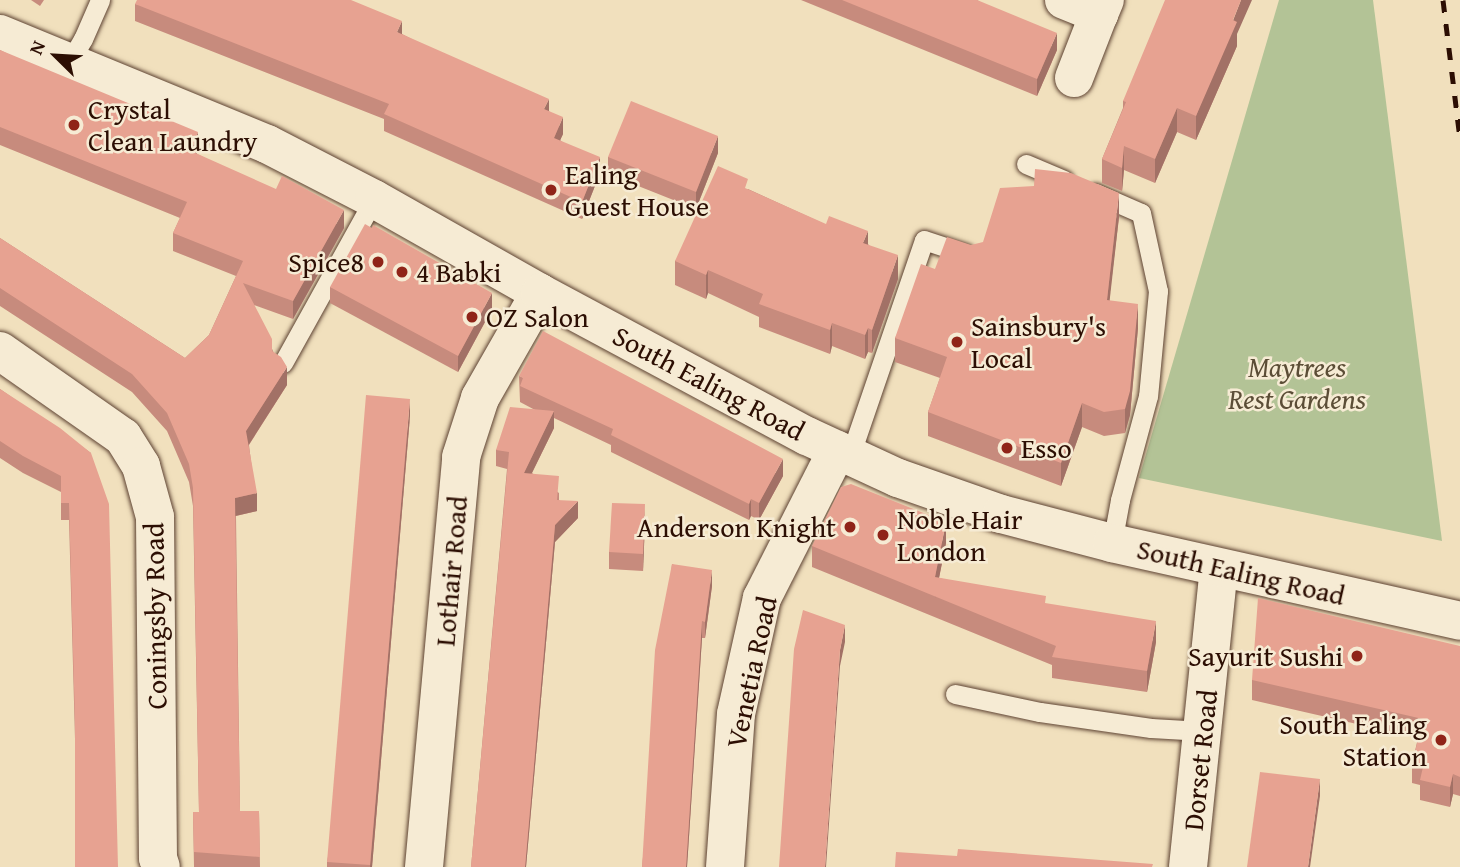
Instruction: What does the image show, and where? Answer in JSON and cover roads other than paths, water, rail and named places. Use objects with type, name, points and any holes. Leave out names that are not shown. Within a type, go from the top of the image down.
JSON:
[{"type":"street","points":[[1064,0],[1102,7],[1074,78]]},
{"type":"street","name":"South Ealing Road","points":[[0,34],[267,144],[374,199],[540,293],[843,453],[898,478],[1002,514],[1112,543],[1460,621]]},
{"type":"street","name":"Lothair Road","points":[[424,867],[461,457],[480,398],[540,293]]},
{"type":"street","name":"Coningsby Road","points":[[0,351],[123,437],[141,466],[155,517],[158,858],[161,867]]},
{"type":"street","name":"Venetia Road","points":[[725,867],[736,714],[762,598],[843,453]]},
{"type":"street","name":"Dorset Road","points":[[1188,867],[1219,569]]},
{"type":"lane","points":[[69,64],[100,0]]},
{"type":"lane","points":[[1026,164],[1141,213],[1150,248],[1158,290],[1148,396],[1120,500],[1112,543]]},
{"type":"lane","points":[[284,363],[374,199]]},
{"type":"lane","points":[[843,453],[924,240],[974,257]]},
{"type":"lane","points":[[955,694],[1040,712],[1151,728],[1203,731]]},
{"type":"railway","points":[[1443,0],[1460,138]]},
{"type":"place","name":"Crystal Clean Laundry","points":[[74,125]]},
{"type":"place","name":"Ealing Guest House","points":[[551,190]]},
{"type":"place","name":"Spice8","points":[[378,262]]},
{"type":"place","name":"4 Babki","points":[[402,272]]},
{"type":"place","name":"OZ Salon","points":[[472,317]]},
{"type":"place","name":"Sainsbury's Local","points":[[957,342]]},
{"type":"place","name":"Esso","points":[[1007,448]]},
{"type":"place","name":"Anderson Knight","points":[[850,527]]},
{"type":"place","name":"Noble Hair London","points":[[883,535]]},
{"type":"place","name":"Sayurit Sushi","points":[[1357,656]]},
{"type":"place","name":"South Ealing Station","points":[[1441,740]]},
{"type":"park label","name":"Maytrees Rest Gardens","points":[[1297,383]]}]
